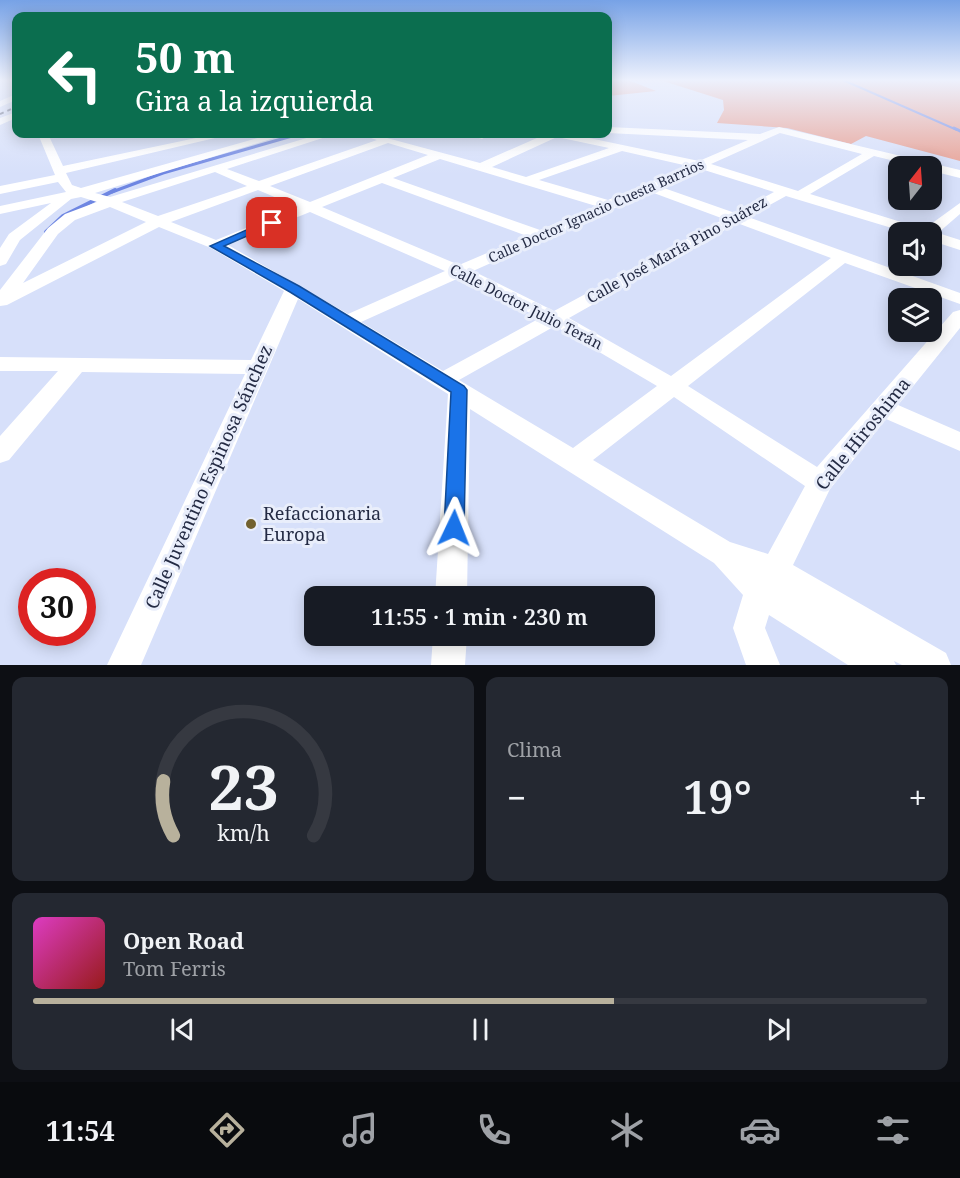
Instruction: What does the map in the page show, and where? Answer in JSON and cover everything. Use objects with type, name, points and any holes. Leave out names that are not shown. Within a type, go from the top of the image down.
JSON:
[{"type":"street","points":[[612,130],[761,137]]},
{"type":"street","name":"Calle Doctor Ignacio Cuesta Barrios","points":[[347,321],[779,130],[873,152]]},
{"type":"street","points":[[526,181],[660,132]]},
{"type":"street","points":[[45,138],[67,188],[216,246],[294,289],[767,581],[879,665]]},
{"type":"street","points":[[0,190],[210,138]]},
{"type":"street","points":[[0,210],[90,197],[266,138]]},
{"type":"street","points":[[0,261],[4,246],[61,203],[214,168],[316,138]]},
{"type":"street","points":[[380,138],[609,205]]},
{"type":"street","points":[[481,167],[547,138]]},
{"type":"street","points":[[576,138],[700,165],[888,222]]},
{"type":"street","points":[[0,301],[159,222],[387,140]]},
{"type":"street","points":[[873,152],[960,174]]},
{"type":"street","name":"Calle José María Pino Suárez","points":[[451,385],[554,318],[735,218],[792,193],[873,152]]},
{"type":"street","points":[[216,246],[439,155]]},
{"type":"street","name":"Calle Doctor Julio Terán","points":[[214,168],[459,272],[554,318],[673,385],[820,482]]},
{"type":"street","points":[[381,178],[539,235]]},
{"type":"street","points":[[650,187],[843,257],[960,313]]},
{"type":"street","points":[[0,301],[53,231],[90,197]]},
{"type":"street","points":[[942,224],[960,207]]},
{"type":"street","points":[[942,238],[960,245]]},
{"type":"street","points":[[574,461],[843,257]]},
{"type":"street","name":"Calle Juventino Espinosa Sánchez","points":[[124,665],[294,289]]},
{"type":"street","name":"Calle Hiroshima","points":[[763,665],[750,628],[767,581],[820,482],[885,409],[960,313]]},
{"type":"street","points":[[0,364],[259,367]]},
{"type":"street","points":[[0,453],[76,365]]},
{"type":"street","points":[[451,385],[451,586]]},
{"type":"street","points":[[885,409],[960,442]]},
{"type":"street","points":[[767,581],[934,665]]},
{"type":"street","points":[[448,665],[449,646]]},
{"type":"shaded area","points":[[723,111],[960,111],[960,161],[866,136],[851,144],[787,128],[717,123]]},
{"type":"waterway","points":[[914,111],[957,130]]},
{"type":"waterway","points":[[954,128],[960,131]]},
{"type":"waterway","points":[[112,192],[163,173],[285,138]]},
{"type":"waterway","points":[[46,232],[63,216],[115,190]]},
{"type":"railway","points":[[0,114],[7,111]]},
{"type":"place","name":"Refaccionaria Europa","points":[[251,524]]},
{"type":"route","points":[[272,223],[216,246],[294,289],[459,390],[454,528]]}]
